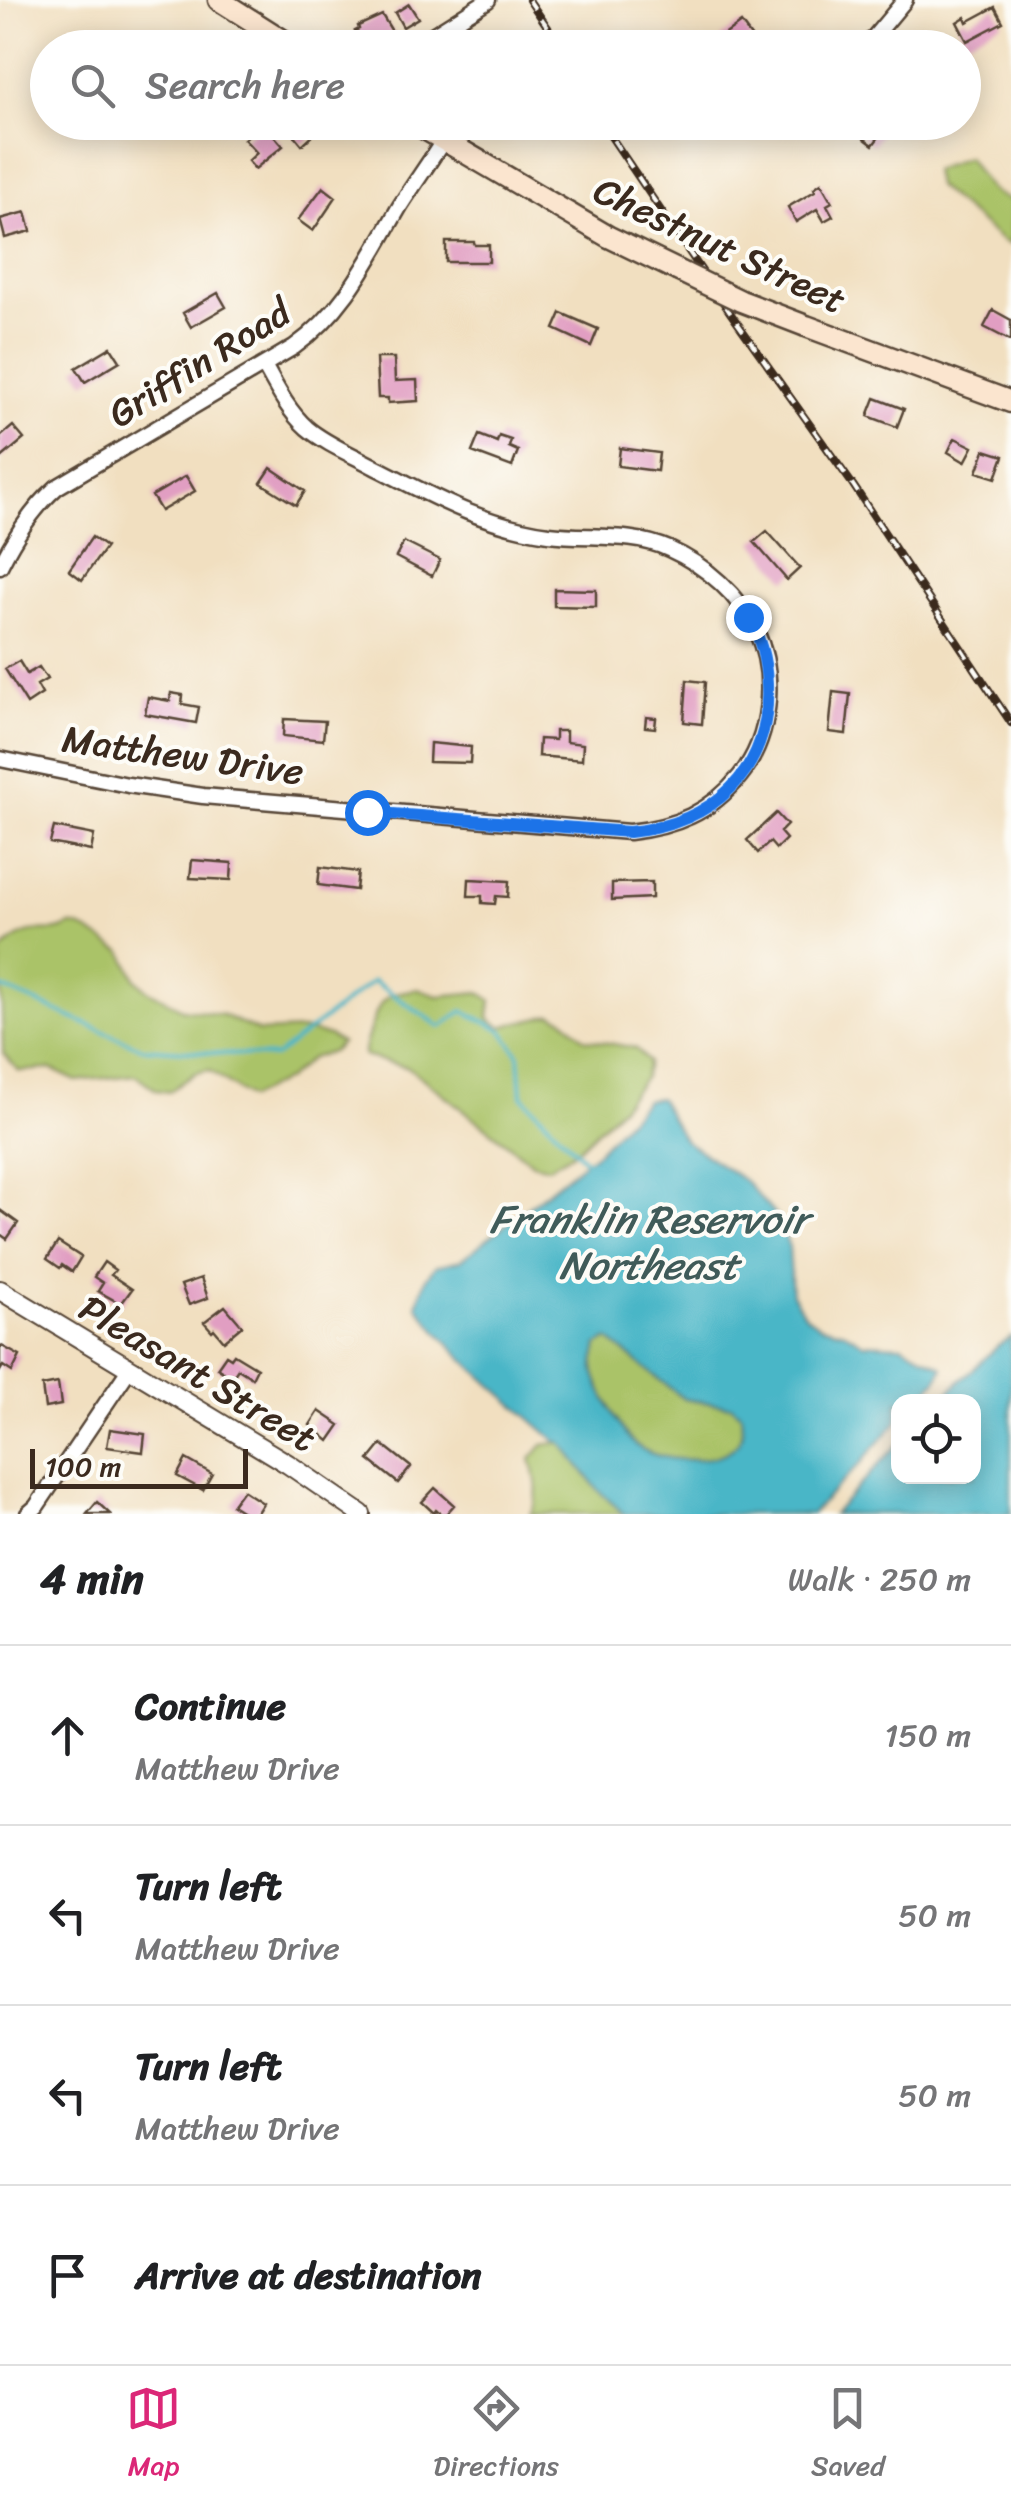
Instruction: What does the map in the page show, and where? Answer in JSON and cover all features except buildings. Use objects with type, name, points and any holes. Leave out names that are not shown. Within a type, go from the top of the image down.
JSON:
[{"type":"main road","points":[[218,0],[266,30]]},
{"type":"main road","name":"Chestnut Street","points":[[440,140],[609,237],[741,300],[1011,402]]},
{"type":"street","points":[[440,30],[488,0]]},
{"type":"street","points":[[880,30],[905,0]]},
{"type":"street","name":"Griffin Road","points":[[0,566],[23,525],[57,487],[312,335],[339,307],[443,142]]},
{"type":"street","name":"Matthew Drive","points":[[0,759],[203,796],[629,832],[659,828],[694,816],[718,800],[747,768],[764,724],[768,696],[764,654],[755,629],[723,585],[673,551],[651,542],[538,532],[464,512],[324,440],[295,415],[264,366]]},
{"type":"street","name":"Pleasant Street","points":[[0,1290],[288,1464],[361,1514]]},
{"type":"street","points":[[28,1514],[36,1508],[130,1368]]},
{"type":"green space","points":[[967,157],[991,189],[1011,199],[1011,245],[936,186],[933,170]]},
{"type":"green space","points":[[71,925],[122,951],[136,979],[146,989],[182,1009],[223,1015],[259,1032],[303,1030],[341,1043],[332,1052],[311,1058],[287,1079],[249,1098],[209,1070],[195,1073],[169,1092],[156,1090],[136,1075],[76,1081],[51,1069],[19,1071],[3,1053],[0,953],[26,933]]},
{"type":"green space","points":[[417,989],[438,996],[479,992],[491,1000],[489,1018],[501,1027],[552,1014],[564,1019],[585,1039],[636,1048],[648,1062],[644,1078],[578,1149],[549,1167],[533,1163],[409,1068],[364,1056],[366,1040],[382,1002],[392,995]]},
{"type":"green space","points":[[608,1339],[684,1399],[732,1406],[741,1413],[742,1433],[737,1444],[716,1456],[687,1460],[657,1455],[635,1444],[617,1420],[596,1376],[598,1345]]},
{"type":"green space","points":[[561,1442],[598,1490],[624,1514],[530,1514],[536,1494],[531,1459],[543,1445]]},
{"type":"water","name":"Franklin Reservoir Northeast","points":[[659,1098],[684,1140],[746,1182],[780,1221],[789,1247],[792,1294],[804,1314],[820,1326],[845,1332],[864,1343],[902,1345],[943,1367],[924,1394],[891,1394],[891,1429],[811,1514],[624,1514],[598,1490],[561,1442],[465,1360],[417,1305],[426,1278],[435,1266],[461,1260],[597,1152],[646,1100]],"holes":[[[608,1339],[684,1399],[732,1406],[741,1414],[742,1433],[728,1451],[687,1460],[644,1450],[617,1420],[599,1386],[594,1366],[598,1345]]]},
{"type":"water","points":[[1011,1337],[1011,1514],[833,1514],[891,1452],[891,1484],[981,1484],[981,1394],[947,1394]]},
{"type":"waterway","points":[[0,987],[142,1048],[275,1057],[373,981],[441,1027],[463,1011],[502,1030],[519,1055],[522,1096],[587,1162]]},
{"type":"railway","points":[[529,0],[550,30]]},
{"type":"railway","points":[[613,140],[853,485],[1011,723]]},
{"type":"route","points":[[367,812],[629,832],[659,828],[694,816],[718,800],[747,768],[764,724],[768,696],[764,654],[748,617]]}]
